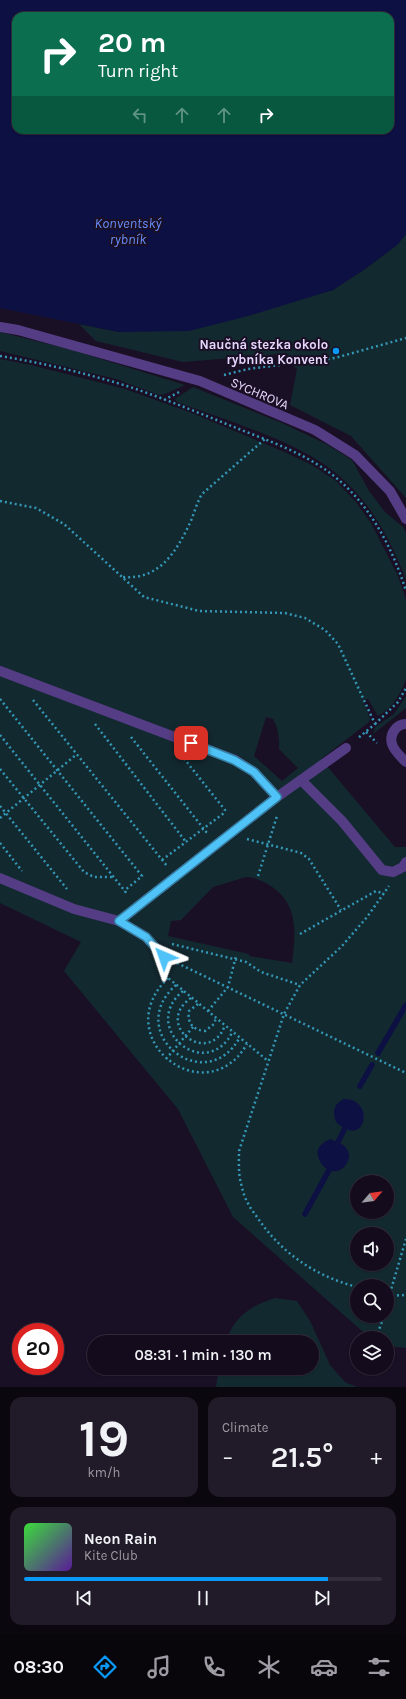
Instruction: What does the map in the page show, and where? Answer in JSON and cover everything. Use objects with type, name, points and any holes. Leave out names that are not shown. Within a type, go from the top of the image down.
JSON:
[{"type":"street","name":"SYCHROVA","points":[[0,327],[18,330],[200,382],[314,430],[355,455],[390,491],[406,519]]},
{"type":"street","points":[[0,671],[234,760],[254,772],[277,797]]},
{"type":"street","points":[[406,724],[401,724],[396,728],[392,736],[392,744],[406,762]]},
{"type":"street","points":[[119,921],[277,797],[346,748]]},
{"type":"street","points":[[301,780],[342,821],[382,870],[393,872],[403,867],[406,862]]},
{"type":"street","points":[[0,878],[68,907],[119,921],[146,937],[164,957]]},
{"type":"path","points":[[200,382],[248,369],[335,358],[406,338]]},
{"type":"path","points":[[0,356],[81,373],[128,387],[265,439],[330,472],[355,496],[377,525],[397,567],[406,591]]},
{"type":"path","points":[[123,577],[140,577],[154,571],[163,563],[173,553],[189,525],[197,502],[202,494],[265,439]]},
{"type":"path","points":[[0,501],[36,508],[64,524],[144,597],[199,611],[285,613],[305,618],[325,630],[338,644],[375,724]]},
{"type":"path","points":[[14,676],[162,860],[224,813],[225,810],[162,732]]},
{"type":"path","points":[[356,740],[398,702],[406,688]]},
{"type":"path","points":[[0,699],[142,876],[124,891]]},
{"type":"path","points":[[76,699],[186,842]]},
{"type":"path","points":[[112,713],[204,828]]},
{"type":"path","points":[[0,735],[137,907]]},
{"type":"path","points":[[0,818],[77,754]]},
{"type":"path","points":[[0,769],[84,872],[94,877],[114,877]]},
{"type":"path","points":[[258,876],[277,816],[277,797]]},
{"type":"path","points":[[0,806],[65,886],[70,895],[68,907]]},
{"type":"path","points":[[231,833],[268,845],[301,853],[309,859],[341,910]]},
{"type":"path","points":[[0,843],[24,873]]},
{"type":"path","points":[[300,934],[376,891],[384,894],[367,917],[342,946],[300,985],[284,1014],[239,1151],[239,1173],[242,1189],[249,1206],[266,1231],[297,1260],[338,1282],[350,1285]]},
{"type":"path","points":[[146,937],[236,958],[255,967],[261,972],[300,985]]},
{"type":"path","points":[[164,957],[406,1073]]},
{"type":"path","points":[[208,1011],[228,987],[236,958]]},
{"type":"path","points":[[248,1043],[232,1062],[211,1071],[187,1070],[166,1059],[153,1041],[149,1026],[149,1011],[154,996],[168,978],[183,992],[248,1043],[268,1061]]},
{"type":"path","points":[[176,985],[164,999],[159,1018],[162,1036],[173,1052],[192,1061],[214,1060],[232,1049],[240,1037]]},
{"type":"path","points":[[183,992],[178,996],[171,1007],[168,1020],[171,1033],[179,1044],[190,1051],[209,1052],[221,1047],[233,1031]]},
{"type":"path","points":[[191,998],[182,1006],[178,1016],[179,1027],[185,1037],[194,1042],[208,1042],[217,1038],[225,1025]]},
{"type":"path","points":[[198,1004],[189,1011],[190,1023],[193,1027],[205,1031],[214,1024],[216,1018]]},
{"type":"path","points":[[166,1059],[193,1027]]},
{"type":"path","points":[[394,1279],[405,1248],[406,1239]]},
{"type":"path","points":[[394,1296],[406,1295]]},
{"type":"shaded area","points":[[406,234],[406,498],[351,436],[290,405],[297,369],[279,354],[183,362],[96,341],[79,324],[119,332],[333,290],[365,269],[397,245]]},
{"type":"shaded area","points":[[0,332],[72,350],[185,385],[165,394],[159,395],[116,379],[0,351]]},
{"type":"shaded area","points":[[0,359],[31,365],[125,389],[192,413],[312,465],[336,481],[355,501],[371,523],[398,576],[406,600],[406,678],[402,690],[392,705],[378,716],[368,699],[363,700],[370,719],[369,722],[321,759],[395,847],[406,847],[406,1348],[394,1347],[394,1331],[362,1331],[353,1323],[394,1323],[394,1279],[350,1279],[350,1320],[233,1217],[178,1109],[64,971],[81,942],[0,903]],"holes":[[[266,717],[273,719],[275,722],[278,734],[279,749],[298,768],[282,781],[254,756]],[[246,877],[255,878],[264,882],[279,892],[291,910],[294,930],[292,963],[249,956],[249,954],[168,936],[171,921],[181,920],[213,887]]]},
{"type":"shaded area","points":[[193,387],[282,423],[326,444],[352,460],[369,491],[385,512],[403,527],[406,533],[406,580],[394,550],[378,522],[360,496],[337,474],[321,462],[282,441],[177,402],[175,399]]},
{"type":"shaded area","points":[[406,696],[406,708],[373,734],[375,727],[394,714]]},
{"type":"shaded area","points":[[275,1298],[297,1301],[310,1321],[316,1335],[228,1335],[244,1313]]},
{"type":"shaded area","points":[[319,1341],[330,1365],[345,1382],[357,1387],[216,1387],[218,1375],[319,1375]]},
{"type":"water","name":"Konventský rybník","points":[[0,0],[406,0],[406,234],[397,245],[365,269],[333,290],[248,316],[189,331],[119,332],[0,308]]},
{"type":"water","points":[[344,1099],[354,1101],[360,1106],[363,1113],[363,1121],[360,1127],[354,1130],[346,1129],[336,1122],[334,1114],[335,1108],[338,1103]]},
{"type":"water","points":[[330,1139],[344,1146],[349,1154],[348,1161],[344,1167],[338,1171],[331,1171],[324,1167],[318,1155],[318,1149],[320,1146]]},
{"type":"waterway","points":[[378,1053],[406,1005]]},
{"type":"waterway","points":[[360,1086],[372,1065]]},
{"type":"waterway","points":[[338,1142],[344,1130]]},
{"type":"waterway","points":[[305,1214],[329,1170]]},
{"type":"place","name":"Naučná stezka okolo rybníka Konvent","points":[[336,351]]},
{"type":"route","points":[[164,957],[146,937],[119,921],[277,797],[254,772],[234,760],[191,743]]}]
